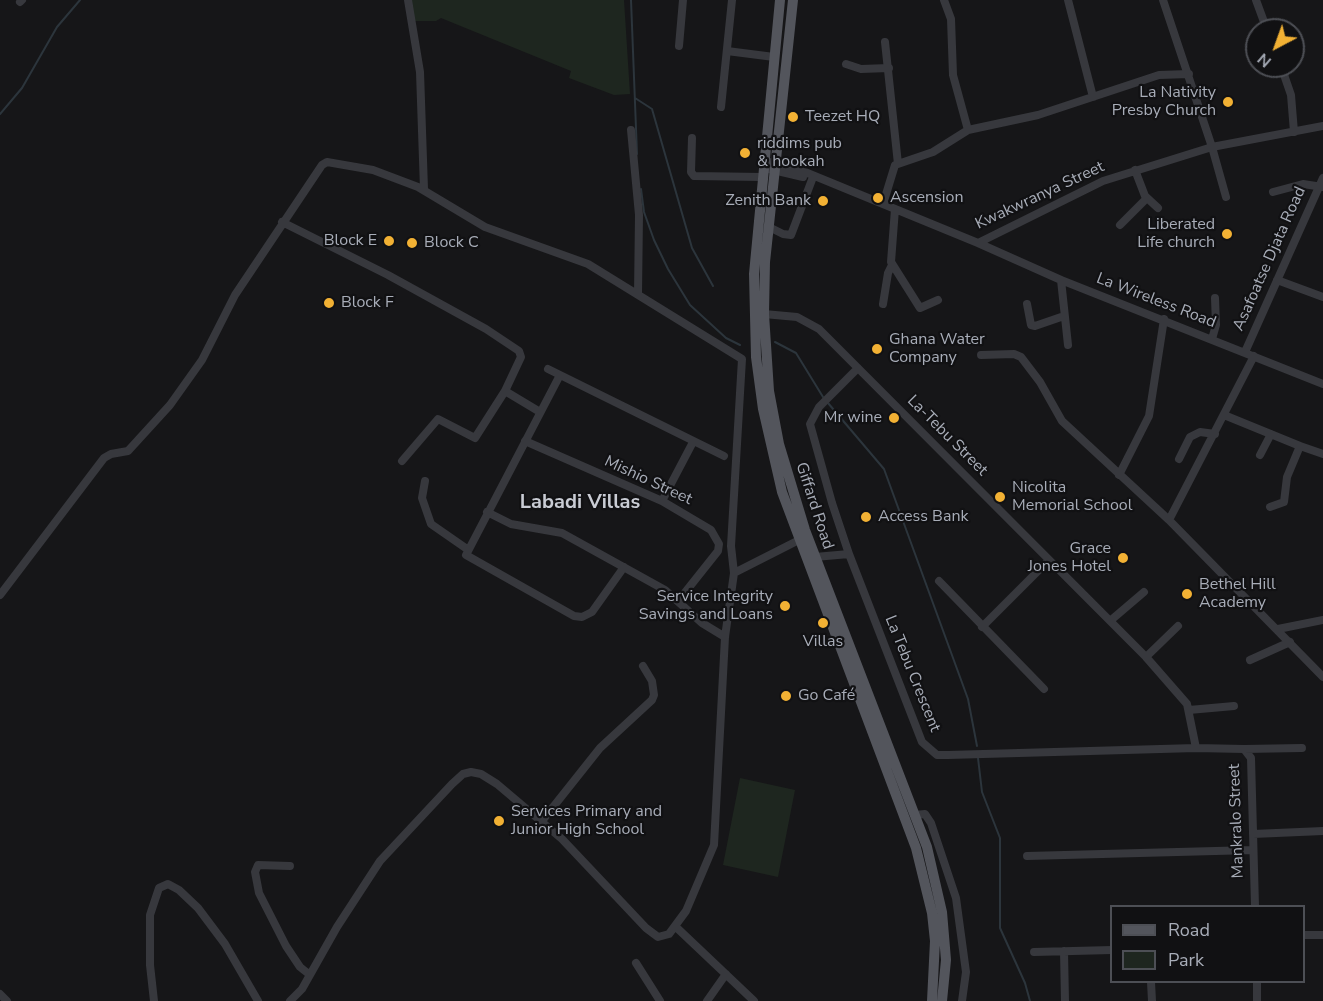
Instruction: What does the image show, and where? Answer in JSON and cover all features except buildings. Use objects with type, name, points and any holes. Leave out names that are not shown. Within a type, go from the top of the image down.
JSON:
[{"type":"main road","name":"Giffard Road","points":[[780,0],[774,57],[768,168],[769,227],[764,314],[769,391],[779,444],[815,557],[927,847],[942,912],[946,960],[942,1001]]},
{"type":"main road","name":"Giffard Road","points":[[793,0],[754,274],[756,357],[770,443],[782,492],[916,848],[932,913],[935,941],[932,1001]]},
{"type":"street","points":[[408,0],[420,72],[424,189]]},
{"type":"street","points":[[679,46],[683,0]]},
{"type":"street","points":[[721,107],[732,0]]},
{"type":"street","points":[[944,0],[951,20],[953,75],[968,130]]},
{"type":"street","points":[[1068,0],[1093,97]]},
{"type":"street","points":[[1163,0],[1189,74],[1226,197]]},
{"type":"street","points":[[1256,0],[1263,18]]},
{"type":"street","points":[[885,42],[898,164]]},
{"type":"street","points":[[727,51],[774,57]]},
{"type":"street","points":[[846,64],[861,69],[889,68]]},
{"type":"street","points":[[882,204],[894,168],[898,164],[933,152],[968,130],[1038,115],[1159,75],[1189,74]]},
{"type":"street","points":[[1285,78],[1291,95],[1294,132]]},
{"type":"street","name":"Kwakwranya Street","points":[[692,138],[694,176],[768,168],[813,177],[978,243],[1076,193],[1136,170],[1212,147],[1323,126]]},
{"type":"street","points":[[632,130],[639,215],[638,294]]},
{"type":"street","points":[[0,594],[104,458],[111,454],[128,451],[170,405],[202,360],[235,295],[282,222],[324,163],[373,170],[424,189],[484,227],[581,261],[738,355],[743,362],[731,546],[734,573],[725,637],[714,845],[697,889],[676,927],[669,934],[658,937],[542,821],[481,774],[471,772],[463,774],[380,861],[302,989],[290,1001]]},
{"type":"street","points":[[1136,170],[1147,198],[1158,208]]},
{"type":"street","points":[[769,227],[791,235],[813,177]]},
{"type":"street","points":[[1274,192],[1304,184],[1322,183]]},
{"type":"street","name":"Asafoatse Djata Road","points":[[1245,352],[1322,183]]},
{"type":"street","points":[[1120,225],[1147,198]]},
{"type":"street","points":[[895,209],[890,258],[892,265],[920,308],[938,300]]},
{"type":"street","points":[[282,222],[398,280],[486,329],[519,351],[521,357],[505,392],[475,438],[438,419],[402,461]]},
{"type":"street","name":"La Wireless Road","points":[[978,243],[1061,280],[1323,384]]},
{"type":"street","points":[[883,303],[888,273],[892,265]]},
{"type":"street","points":[[1061,280],[1068,345]]},
{"type":"street","points":[[1277,280],[1323,297]]},
{"type":"street","points":[[1212,339],[1216,325],[1215,298]]},
{"type":"street","points":[[1027,304],[1031,325],[1035,326],[1064,316]]},
{"type":"street","name":"La-Tebu Street","points":[[764,314],[788,315],[804,319],[819,329],[1146,657],[1175,688],[1190,710],[1196,748]]},
{"type":"street","points":[[1119,475],[1149,416],[1164,319]]},
{"type":"street","points":[[738,355],[756,357]]},
{"type":"street","points":[[981,355],[1019,355],[1040,382],[1057,415],[1169,520],[1323,677]]},
{"type":"street","points":[[1169,520],[1254,356]]},
{"type":"street","name":"La Tebu Crescent","points":[[858,368],[819,407],[810,424],[831,503],[849,554],[912,718],[929,750],[938,755],[948,756],[1196,748]]},
{"type":"street","points":[[548,369],[724,456]]},
{"type":"street","points":[[560,375],[465,552],[468,558],[574,616],[582,617],[592,612],[624,567]]},
{"type":"street","points":[[505,392],[540,412]]},
{"type":"street","points":[[1224,416],[1323,454]]},
{"type":"street","points":[[1179,459],[1190,437],[1200,432],[1215,434]]},
{"type":"street","points":[[1260,455],[1271,434]]},
{"type":"street","name":"Mishio Street","points":[[525,441],[662,501],[711,530],[719,544],[718,551],[679,600]]},
{"type":"street","points":[[662,501],[693,442]]},
{"type":"street","points":[[1270,507],[1284,501],[1287,477],[1300,446]]},
{"type":"street","points":[[425,481],[422,498],[431,524],[467,549]]},
{"type":"street","points":[[486,512],[511,524],[562,533],[679,600],[702,623],[725,637]]},
{"type":"street","points":[[734,573],[799,540]]},
{"type":"street","points":[[815,557],[849,554]]},
{"type":"street","points":[[982,627],[1049,560]]},
{"type":"street","points":[[939,581],[1044,689]]},
{"type":"street","points":[[1110,621],[1144,592]]},
{"type":"street","points":[[1278,629],[1323,620]]},
{"type":"street","points":[[1146,657],[1178,626]]},
{"type":"street","points":[[1250,660],[1290,642]]},
{"type":"street","points":[[542,821],[600,748],[652,700],[654,695],[652,681],[643,666]]},
{"type":"street","points":[[1190,710],[1234,706]]},
{"type":"street","name":"Mankralo Street","points":[[1196,748],[1244,749],[1251,758],[1255,905]]},
{"type":"street","points":[[1244,749],[1302,748]]},
{"type":"street","points":[[915,815],[925,814],[931,823],[956,898],[966,972],[962,1001]]},
{"type":"street","points":[[1253,834],[1322,829]]},
{"type":"street","points":[[1027,856],[1253,850]]},
{"type":"street","points":[[290,866],[258,865],[255,872],[259,893],[286,946],[300,967],[310,975]]},
{"type":"street","points":[[154,1001],[150,964],[150,915],[159,888],[168,884],[179,890],[198,908],[225,944],[258,1001]]},
{"type":"street","points":[[676,927],[754,1001]]},
{"type":"street","points":[[1305,935],[1323,935]]},
{"type":"street","points":[[1064,951],[1065,1001]]},
{"type":"street","points":[[1034,952],[1110,951]]},
{"type":"street","points":[[636,963],[660,1001]]},
{"type":"street","points":[[707,1001],[726,974]]},
{"type":"street","points":[[1151,983],[1152,1001]]},
{"type":"street","points":[[1257,983],[1257,1001]]},
{"type":"street","points":[[0,994],[7,1001]]},
{"type":"green space","points":[[412,0],[624,0],[630,94],[614,95],[569,78],[571,71],[441,18],[436,21],[411,21]]},
{"type":"green space","points":[[740,778],[795,790],[778,877],[723,865]]},
{"type":"waterway","points":[[0,114],[22,88],[57,27],[80,0]]},
{"type":"waterway","points":[[631,0],[637,154]]},
{"type":"waterway","points":[[635,98],[652,109],[692,248],[713,286]]},
{"type":"waterway","points":[[641,189],[644,212],[654,240],[668,269],[690,305],[726,338],[740,345]]},
{"type":"waterway","points":[[775,342],[796,353],[823,397]]},
{"type":"waterway","points":[[828,403],[884,469],[968,699],[977,746]]},
{"type":"waterway","points":[[978,758],[982,792],[1000,838],[1000,928],[1025,983],[1030,1001]]},
{"type":"place","name":"La Nativity Presby Church","points":[[1228,102]]},
{"type":"place","name":"Teezet HQ","points":[[793,117]]},
{"type":"place","name":"riddims pub & hookah","points":[[745,153]]},
{"type":"place","name":"Ascension","points":[[878,198]]},
{"type":"place","name":"Zenith Bank","points":[[823,201]]},
{"type":"place","name":"Liberated Life church","points":[[1227,234]]},
{"type":"place","name":"Block E","points":[[389,241]]},
{"type":"place","name":"Block C","points":[[412,243]]},
{"type":"place","name":"Block F","points":[[329,303]]},
{"type":"place","name":"Ghana Water Company","points":[[877,349]]},
{"type":"place","name":"Mr wine","points":[[894,418]]},
{"type":"place","name":"Nicolita Memorial School","points":[[1000,497]]},
{"type":"place","name":"Access Bank","points":[[866,517]]},
{"type":"place","name":"Grace Jones Hotel","points":[[1123,558]]},
{"type":"place","name":"Bethel Hill Academy","points":[[1187,594]]},
{"type":"place","name":"Service Integrity Savings and Loans","points":[[785,606]]},
{"type":"place","name":"Villas","points":[[823,623]]},
{"type":"place","name":"Go Café","points":[[786,696]]},
{"type":"place","name":"Services Primary and Junior High School","points":[[499,821]]},
{"type":"district","name":"Labadi Villas","points":[[580,503]]}]
